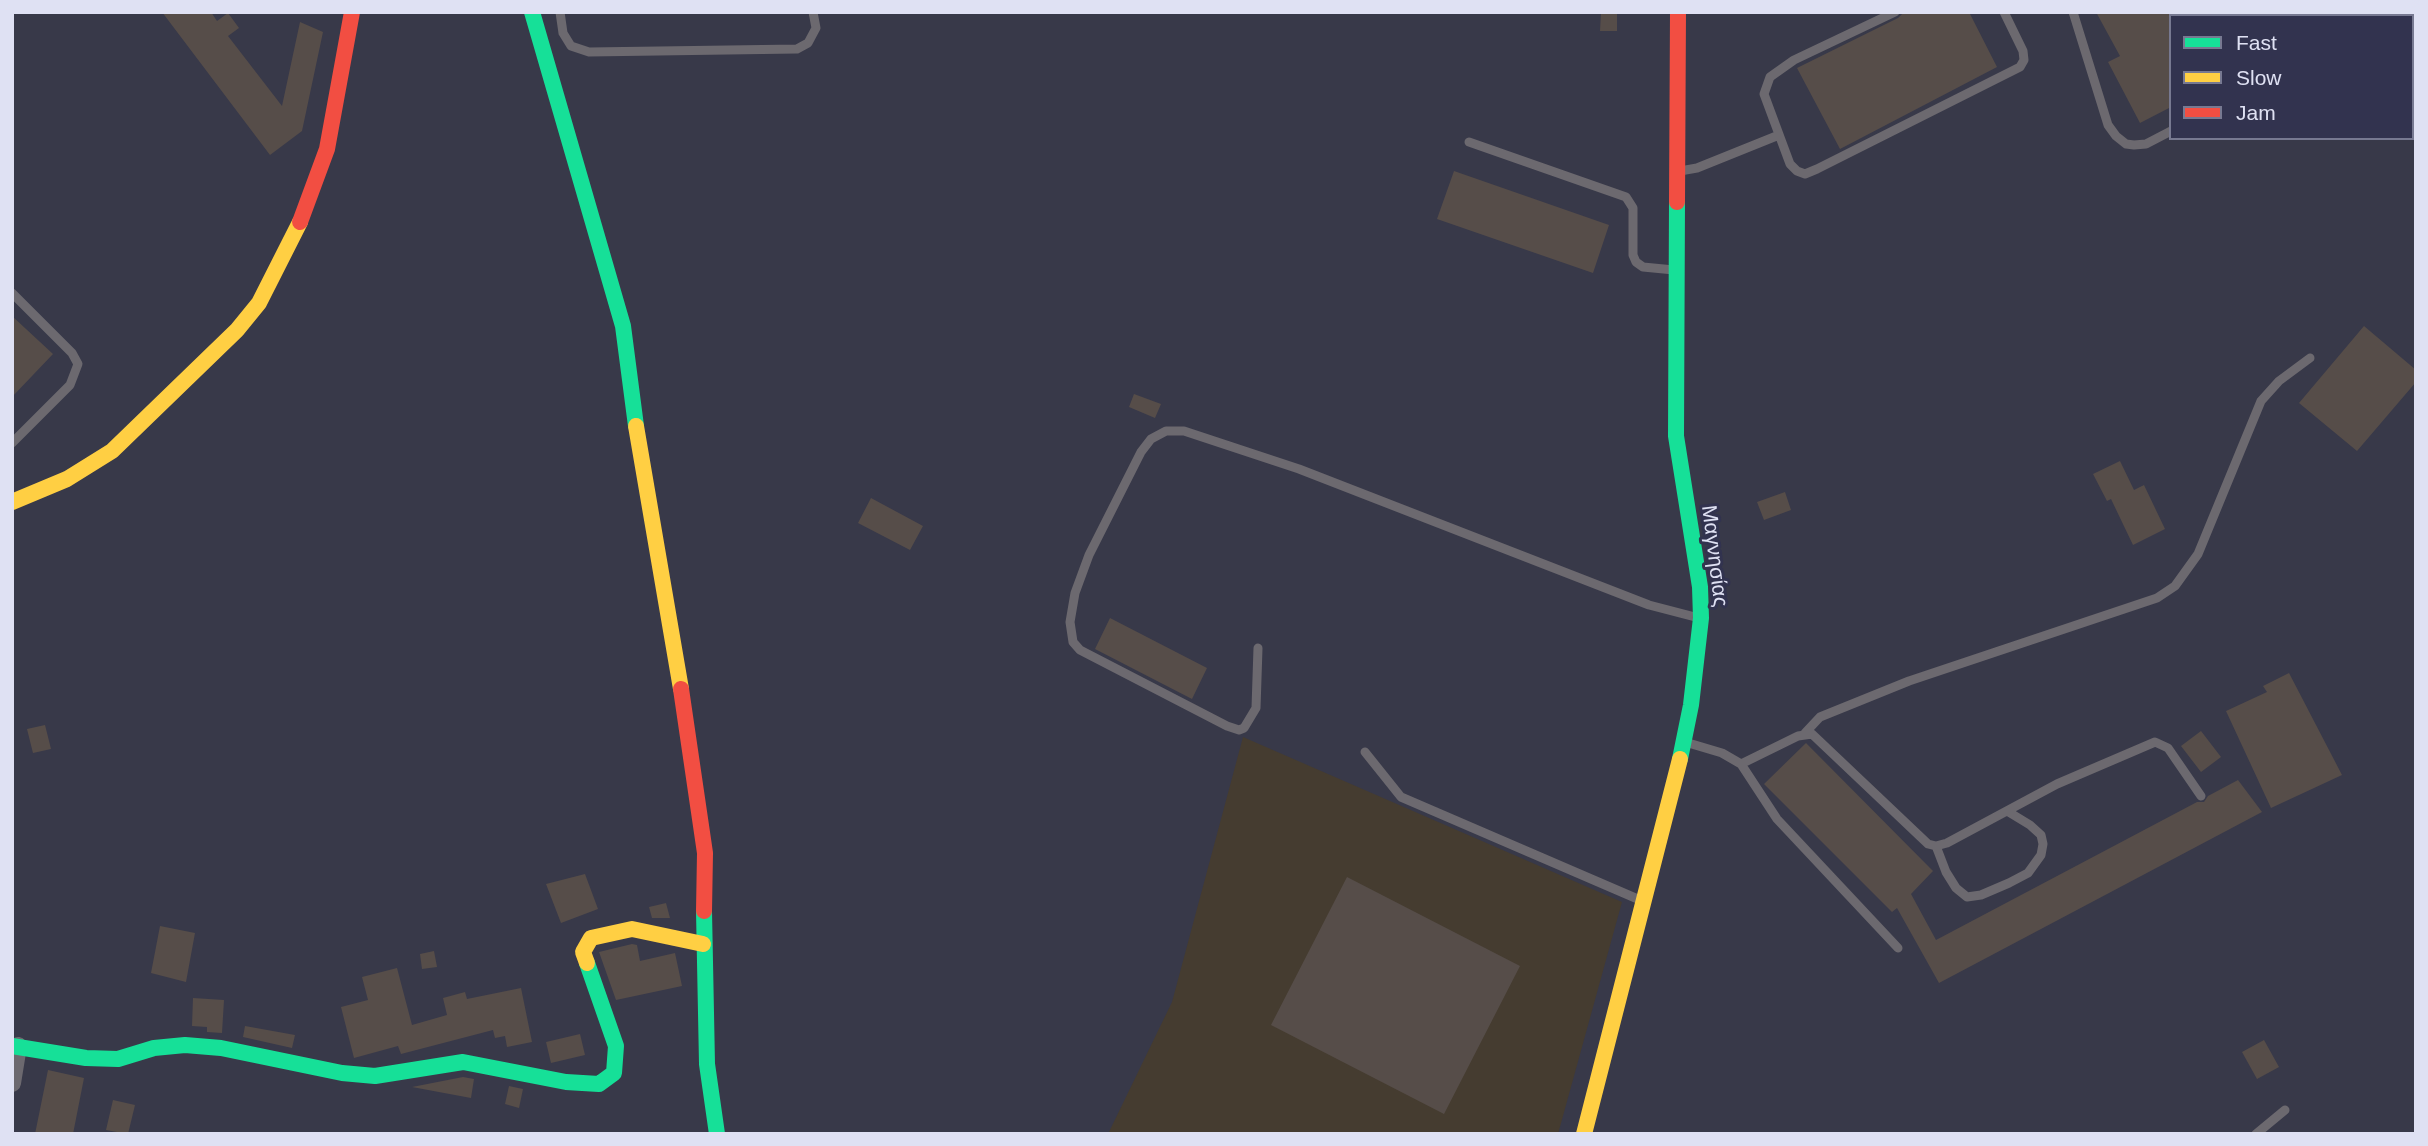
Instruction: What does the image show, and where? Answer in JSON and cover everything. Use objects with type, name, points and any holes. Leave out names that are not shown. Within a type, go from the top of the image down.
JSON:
[{"type":"street","points":[[12,502],[67,479],[112,451],[228,340],[259,303],[278,271],[309,202],[327,149],[352,12]]},
{"type":"street","points":[[532,12],[623,326],[631,396],[695,769],[705,853],[703,944],[707,992],[707,1063],[718,1134]]},
{"type":"street","name":"Μαγνησίας","points":[[1584,1134],[1683,742],[1691,705],[1701,618],[1700,587],[1676,436],[1678,12]]},
{"type":"street","points":[[12,1083],[15,1046],[86,1058],[118,1059],[154,1048],[209,1047],[375,1076],[463,1062],[566,1082],[599,1084],[614,1073],[616,1046],[583,952],[586,944],[591,938],[632,929],[703,944]]},
{"type":"lane","points":[[560,12],[564,33],[571,46],[589,52],[797,50],[808,43],[816,28],[813,12]]},
{"type":"lane","points":[[1895,12],[1794,60],[1770,77],[1764,94],[1790,164],[1805,174],[2013,72],[2024,60],[2023,51],[2004,12]]},
{"type":"lane","points":[[2073,12],[2108,125],[2116,136],[2126,144],[2134,145],[2146,144],[2169,132]]},
{"type":"lane","points":[[1678,171],[1697,167],[1779,135]]},
{"type":"lane","points":[[1469,142],[1626,197],[1633,208],[1633,255],[1636,262],[1657,270],[1675,270]]},
{"type":"lane","points":[[12,293],[72,353],[78,364],[70,385],[12,443]]},
{"type":"lane","points":[[1741,764],[1805,733],[1820,716],[1909,681],[2157,598],[2175,586],[2198,554],[2261,401],[2280,381],[2310,358]]},
{"type":"lane","points":[[1258,648],[1256,708],[1244,728],[1239,730],[1080,650],[1073,642],[1070,622],[1073,603],[1089,555],[1141,452],[1151,439],[1166,430],[1184,431],[1298,469],[1636,600],[1701,618]]},
{"type":"lane","points":[[1805,733],[1812,734],[1928,844],[1936,846],[1947,844],[2057,784],[2155,742],[2168,748],[2201,796]]},
{"type":"lane","points":[[1683,742],[1722,753],[1741,764],[1777,818],[1899,948]]},
{"type":"lane","points":[[1365,752],[1401,797],[1642,900]]},
{"type":"lane","points":[[1936,846],[1946,872],[1956,888],[1967,897],[1981,895],[2009,883],[2028,873],[2041,855],[2043,844],[2041,835],[2007,811]]},
{"type":"lane","points":[[2256,1134],[2285,1110]]},
{"type":"shaded area","points":[[1243,737],[1622,902],[1558,1134],[1108,1134],[1172,1002]]},
{"type":"building","points":[[162,12],[211,12],[217,21],[228,13],[239,28],[228,36],[282,106],[300,22],[323,32],[302,131],[270,155]]},
{"type":"building","points":[[1601,12],[1617,12],[1617,31],[1600,31]]},
{"type":"building","points":[[1904,12],[1969,12],[1997,67],[1840,149],[1797,68],[1898,18]]},
{"type":"building","points":[[2096,12],[2171,12],[2169,108],[2140,123],[2108,62],[2120,56]]},
{"type":"building","points":[[1454,171],[1609,225],[1593,273],[1437,219]]},
{"type":"building","points":[[12,316],[53,354],[12,397]]},
{"type":"building","points":[[2364,326],[2416,370],[2416,382],[2357,451],[2299,403]]},
{"type":"building","points":[[1134,394],[1161,404],[1155,418],[1129,407]]},
{"type":"building","points":[[2120,461],[2134,490],[2144,485],[2165,529],[2133,545],[2111,499],[2107,501],[2093,474]]},
{"type":"building","points":[[1785,492],[1791,510],[1764,520],[1757,502]]},
{"type":"building","points":[[871,498],[923,526],[910,550],[858,523]]},
{"type":"building","points":[[1110,618],[1207,668],[1192,699],[1095,649]]},
{"type":"building","points":[[2289,673],[2342,775],[2271,808],[2226,711],[2267,692],[2263,686]]},
{"type":"building","points":[[45,725],[51,749],[33,753],[27,729]]},
{"type":"building","points":[[2201,731],[2221,757],[2201,772],[2181,746]]},
{"type":"building","points":[[1806,743],[1933,871],[1911,894],[1936,940],[2197,802],[2204,802],[2208,796],[2238,780],[2262,812],[1939,983],[1897,908],[1892,912],[1764,784]]},
{"type":"building","points":[[585,874],[598,909],[561,923],[546,884]]},
{"type":"building","points":[[1347,877],[1520,966],[1444,1114],[1271,1025]]},
{"type":"building","points":[[666,903],[670,918],[652,918],[649,907]]},
{"type":"building","points":[[160,926],[195,933],[186,982],[151,973]]},
{"type":"building","points":[[637,945],[640,961],[675,953],[682,986],[616,1000],[599,952]]},
{"type":"building","points":[[434,951],[437,967],[422,969],[420,954]]},
{"type":"building","points":[[397,968],[412,1025],[447,1015],[443,998],[465,992],[467,999],[521,988],[532,1042],[507,1047],[505,1036],[495,1038],[493,1030],[401,1054],[398,1046],[354,1058],[341,1007],[368,1000],[362,977]]},
{"type":"building","points":[[193,998],[224,1000],[222,1033],[207,1032],[207,1027],[192,1026]]},
{"type":"building","points":[[245,1026],[295,1035],[292,1048],[243,1037]]},
{"type":"building","points":[[580,1034],[585,1055],[551,1063],[546,1042]]},
{"type":"building","points":[[2264,1040],[2279,1067],[2257,1079],[2242,1052]]},
{"type":"building","points":[[48,1070],[84,1078],[73,1134],[35,1134]]},
{"type":"building","points":[[463,1077],[474,1079],[471,1098],[412,1087]]},
{"type":"building","points":[[509,1086],[523,1089],[519,1108],[505,1104]]},
{"type":"building","points":[[113,1100],[135,1105],[128,1134],[106,1130]]},
{"type":"traffic: fast","points":[[532,12],[623,326],[636,426]]},
{"type":"traffic: fast","points":[[1677,202],[1676,436],[1700,587],[1701,618],[1691,705],[1680,759]]},
{"type":"traffic: fast","points":[[704,911],[707,1064],[717,1134]]},
{"type":"traffic: fast","points":[[12,1046],[86,1058],[118,1059],[154,1048],[185,1045],[221,1048],[342,1073],[375,1076],[463,1062],[566,1082],[599,1084],[614,1073],[616,1046],[587,963]]},
{"type":"traffic: slow","points":[[12,502],[67,479],[112,451],[237,330],[259,303],[300,222]]},
{"type":"traffic: slow","points":[[636,426],[681,689]]},
{"type":"traffic: slow","points":[[1584,1134],[1680,759]]},
{"type":"traffic: slow","points":[[587,963],[583,952],[591,938],[632,929],[703,944]]},
{"type":"traffic: jam","points":[[300,222],[327,149],[352,12]]},
{"type":"traffic: jam","points":[[1677,202],[1678,12]]},
{"type":"traffic: jam","points":[[681,689],[705,853],[704,911]]}]
